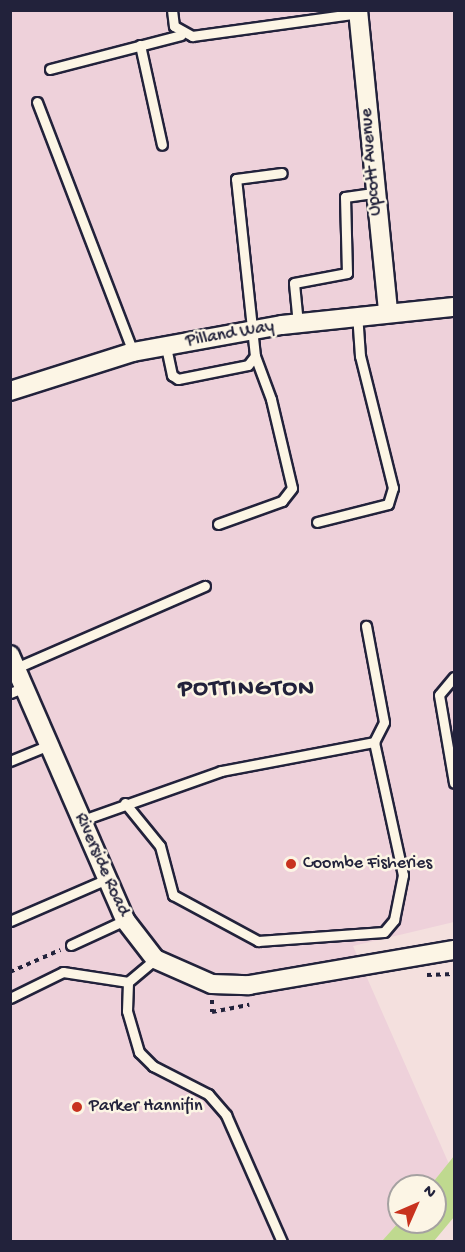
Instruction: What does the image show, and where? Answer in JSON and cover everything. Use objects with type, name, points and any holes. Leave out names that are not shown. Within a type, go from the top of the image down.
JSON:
[{"type":"street","name":"Upcott Avenue","points":[[364,11],[375,193],[388,313]]},
{"type":"street","name":"Pilland Way","points":[[10,391],[133,352],[298,324],[454,307]]},
{"type":"street","name":"Riverside Road","points":[[13,662],[18,690],[49,745],[80,821],[125,920],[155,959],[212,984],[249,985],[451,952]]},
{"type":"lane","points":[[172,10],[181,35]]},
{"type":"lane","points":[[50,69],[181,35],[364,11]]},
{"type":"lane","points":[[140,45],[162,145]]},
{"type":"lane","points":[[37,102],[133,352]]},
{"type":"lane","points":[[218,524],[290,496],[271,399],[255,356],[236,179],[282,173]]},
{"type":"lane","points":[[298,324],[294,283],[347,273],[345,197],[375,193]]},
{"type":"lane","points":[[318,522],[388,504],[393,488],[360,356],[357,317]]},
{"type":"lane","points":[[166,347],[172,375],[178,379],[248,365],[255,356]]},
{"type":"lane","points":[[13,662],[205,586]]},
{"type":"lane","points":[[125,803],[160,846],[173,895],[258,941],[384,932],[394,920],[403,875],[374,742],[384,722],[366,626]]},
{"type":"lane","points":[[454,677],[439,695],[454,783]]},
{"type":"lane","points":[[80,821],[125,803],[221,771],[374,742]]},
{"type":"lane","points":[[10,761],[49,745]]},
{"type":"lane","points":[[10,921],[107,879]]},
{"type":"lane","points":[[70,945],[125,920]]},
{"type":"lane","points":[[155,959],[128,982],[126,1011],[139,1052],[153,1066],[208,1094],[226,1115],[282,1242]]},
{"type":"lane","points":[[10,998],[63,972],[128,982]]},
{"type":"shaded area","points":[[10,11],[454,11],[454,922],[353,946],[449,1164],[440,1174],[387,1174],[388,1234],[382,1241],[11,1241]]},
{"type":"green space","points":[[454,1156],[454,1217],[447,1225],[447,1174],[440,1174]]},
{"type":"green space","points":[[388,1234],[440,1234],[434,1241],[382,1241]]},
{"type":"place","name":"Coombe Fisheries","points":[[291,864]]},
{"type":"place","name":"Parker Hannifin","points":[[77,1107]]},
{"type":"district","name":"POTTINGTON","points":[[247,690]]}]
